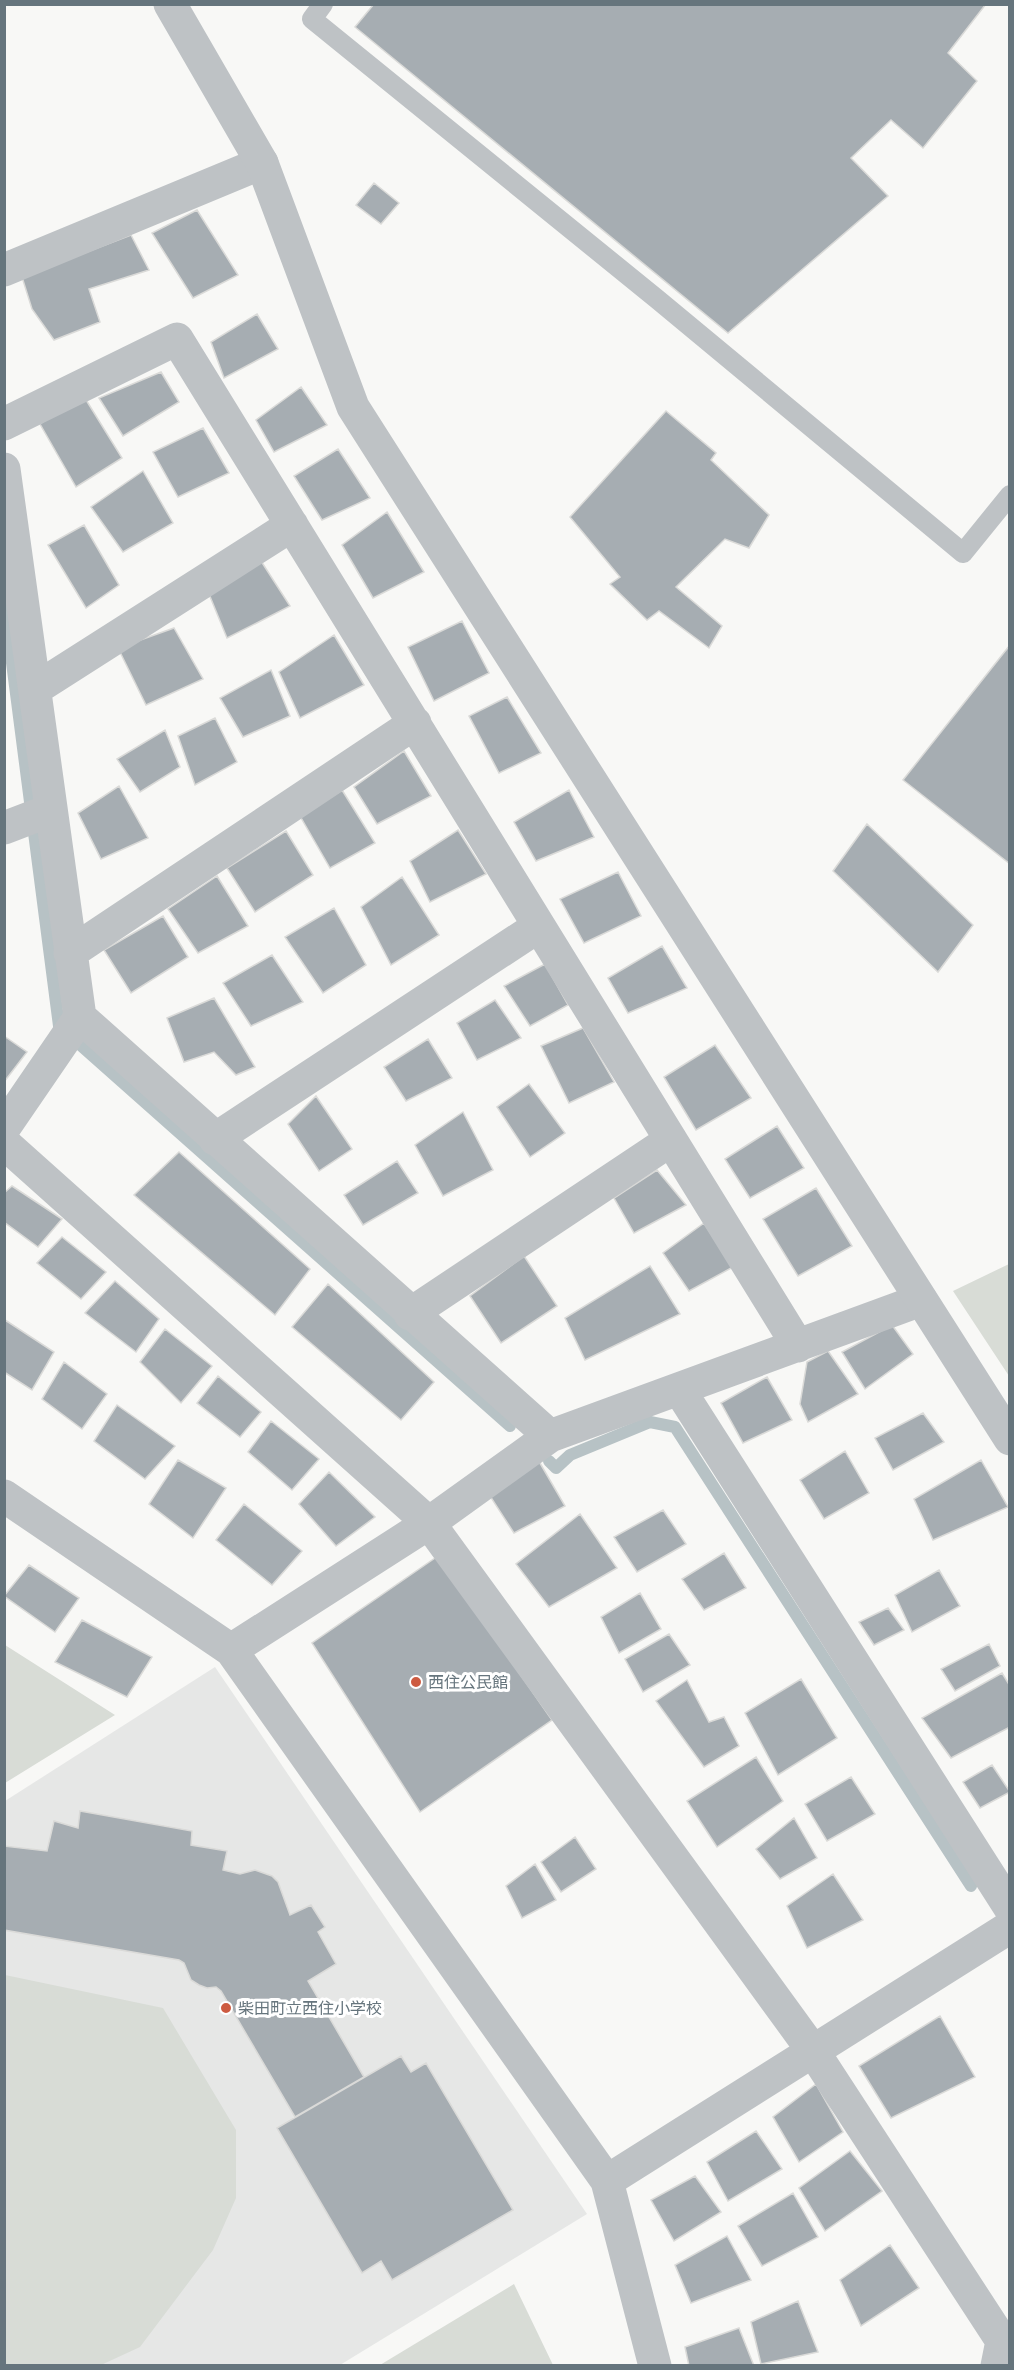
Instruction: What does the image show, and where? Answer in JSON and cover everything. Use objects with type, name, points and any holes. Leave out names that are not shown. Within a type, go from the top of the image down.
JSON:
[{"type":"street","points":[[170,4],[262,163],[353,407],[1010,1439]]},
{"type":"street","points":[[4,270],[262,163]]},
{"type":"street","points":[[4,424],[177,339],[798,1346]]},
{"type":"street","points":[[4,469],[9,554],[35,689],[30,819],[70,953],[72,1028],[4,1128]]},
{"type":"street","points":[[35,689],[292,525]]},
{"type":"street","points":[[70,953],[415,723]]},
{"type":"street","points":[[215,1139],[539,926]]},
{"type":"street","points":[[72,1028],[215,1139],[550,1436]]},
{"type":"street","points":[[410,1314],[671,1140]]},
{"type":"street","points":[[4,1143],[429,1523],[813,2051],[1002,2341],[997,2366]]},
{"type":"street","points":[[231,1650],[429,1523],[550,1436],[921,1300]]},
{"type":"street","points":[[679,1389],[1010,1908]]},
{"type":"street","points":[[4,1496],[231,1650],[607,2181],[655,2366]]},
{"type":"street","points":[[607,2181],[1010,1927]]},
{"type":"lane","points":[[323,4],[312,19],[657,299],[963,553],[1010,495]]},
{"type":"shaded area","points":[[1009,1264],[1009,1376],[953,1291]]},
{"type":"shaded area","points":[[5,1645],[115,1715],[5,1783]]},
{"type":"shaded area","name":"柴田町立西住小学校","points":[[215,1667],[587,2214],[340,2365],[5,2366],[5,1801]]},
{"type":"shaded area","points":[[5,1975],[163,2008],[236,2130],[236,2198],[213,2250],[140,2347],[101,2365],[5,2365]]},
{"type":"shaded area","points":[[514,2284],[553,2365],[380,2365]]},
{"type":"building","points":[[374,4],[986,4],[948,53],[977,81],[923,148],[891,120],[851,158],[888,196],[728,333],[355,27]]},
{"type":"building","points":[[374,183],[399,203],[381,224],[356,205]]},
{"type":"building","points":[[197,210],[238,275],[193,298],[152,233]]},
{"type":"building","points":[[131,235],[149,270],[89,289],[100,322],[54,340],[32,309],[22,277]]},
{"type":"building","points":[[257,314],[278,349],[224,378],[211,342]]},
{"type":"building","points":[[161,372],[179,402],[123,436],[99,398]]},
{"type":"building","points":[[301,387],[327,425],[274,452],[256,420]]},
{"type":"building","points":[[83,395],[122,458],[76,487],[40,424]]},
{"type":"building","points":[[666,411],[716,453],[711,460],[769,515],[749,548],[725,539],[676,587],[722,626],[709,648],[659,611],[647,620],[610,584],[620,577],[570,517]]},
{"type":"building","points":[[203,428],[229,473],[178,497],[153,452]]},
{"type":"building","points":[[338,449],[370,498],[322,520],[294,476]]},
{"type":"building","points":[[143,471],[173,523],[123,552],[91,507]]},
{"type":"building","points":[[387,512],[424,572],[373,598],[342,545]]},
{"type":"building","points":[[84,525],[119,585],[86,608],[48,545]]},
{"type":"building","points":[[261,561],[290,606],[227,638],[209,594]]},
{"type":"building","points":[[462,621],[489,673],[434,701],[408,647]]},
{"type":"building","points":[[174,628],[203,679],[146,705],[118,648]]},
{"type":"building","points":[[334,635],[364,685],[300,718],[279,672]]},
{"type":"building","points":[[1010,645],[1010,864],[903,780]]},
{"type":"building","points":[[271,670],[290,716],[243,737],[220,698]]},
{"type":"building","points":[[507,697],[541,753],[499,773],[469,716]]},
{"type":"building","points":[[215,718],[237,762],[195,785],[178,736]]},
{"type":"building","points":[[165,730],[180,767],[140,792],[117,759]]},
{"type":"building","points":[[404,751],[431,796],[377,824],[354,787]]},
{"type":"building","points":[[119,786],[148,838],[101,859],[78,813]]},
{"type":"building","points":[[342,790],[375,843],[330,868],[300,816]]},
{"type":"building","points":[[569,790],[594,837],[536,861],[514,822]]},
{"type":"building","points":[[867,824],[973,925],[938,972],[833,871]]},
{"type":"building","points":[[458,830],[486,874],[430,902],[410,861]]},
{"type":"building","points":[[286,831],[313,875],[255,912],[227,868]]},
{"type":"building","points":[[618,872],[641,916],[584,943],[560,899]]},
{"type":"building","points":[[217,876],[248,926],[198,953],[168,909]]},
{"type":"building","points":[[402,877],[439,935],[391,965],[361,907]]},
{"type":"building","points":[[334,908],[366,965],[323,993],[285,937]]},
{"type":"building","points":[[163,916],[188,957],[131,993],[104,950]]},
{"type":"building","points":[[662,946],[687,988],[628,1013],[608,978]]},
{"type":"building","points":[[272,955],[303,1002],[251,1026],[223,983]]},
{"type":"building","points":[[545,964],[568,1005],[530,1026],[504,986]]},
{"type":"building","points":[[214,998],[255,1067],[236,1075],[214,1052],[184,1062],[167,1018]]},
{"type":"building","points":[[495,1000],[521,1038],[477,1060],[457,1023]]},
{"type":"building","points":[[583,1028],[614,1082],[569,1103],[541,1046]]},
{"type":"building","points":[[4,1036],[27,1052],[4,1082]]},
{"type":"building","points":[[428,1039],[452,1078],[406,1101],[384,1067]]},
{"type":"building","points":[[715,1045],[751,1098],[696,1130],[664,1077]]},
{"type":"building","points":[[529,1084],[565,1133],[530,1157],[497,1107]]},
{"type":"building","points":[[316,1096],[352,1149],[319,1171],[288,1124]]},
{"type":"building","points":[[463,1112],[493,1170],[443,1196],[415,1145]]},
{"type":"building","points":[[777,1126],[804,1168],[750,1198],[725,1159]]},
{"type":"building","points":[[179,1152],[310,1269],[275,1315],[134,1195]]},
{"type":"building","points":[[397,1161],[418,1193],[363,1225],[344,1195]]},
{"type":"building","points":[[657,1170],[686,1205],[634,1233],[614,1198]]},
{"type":"building","points":[[12,1186],[62,1219],[38,1247],[4,1222],[4,1193]]},
{"type":"building","points":[[816,1188],[852,1246],[798,1276],[763,1219]]},
{"type":"building","points":[[704,1223],[733,1267],[689,1291],[663,1253]]},
{"type":"building","points":[[62,1237],[106,1272],[81,1299],[37,1263]]},
{"type":"building","points":[[524,1256],[557,1306],[501,1343],[470,1296]]},
{"type":"building","points":[[650,1266],[680,1314],[585,1360],[565,1318]]},
{"type":"building","points":[[115,1281],[159,1319],[136,1352],[85,1313]]},
{"type":"building","points":[[328,1284],[434,1382],[401,1420],[292,1327]]},
{"type":"building","points":[[5,1320],[54,1352],[32,1390],[4,1372]]},
{"type":"building","points":[[892,1325],[913,1354],[865,1389],[842,1352]]},
{"type":"building","points":[[165,1329],[212,1366],[181,1403],[140,1362]]},
{"type":"building","points":[[828,1351],[858,1394],[808,1422],[800,1404],[807,1362]]},
{"type":"building","points":[[64,1362],[107,1394],[82,1429],[42,1399]]},
{"type":"building","points":[[218,1376],[261,1412],[240,1437],[197,1403]]},
{"type":"building","points":[[767,1377],[792,1420],[743,1443],[721,1403]]},
{"type":"building","points":[[117,1405],[175,1446],[145,1479],[94,1441]]},
{"type":"building","points":[[923,1413],[944,1442],[893,1470],[875,1438]]},
{"type":"building","points":[[271,1421],[319,1459],[292,1490],[248,1452]]},
{"type":"building","points":[[845,1451],[869,1493],[824,1519],[800,1480]]},
{"type":"building","points":[[537,1458],[565,1506],[514,1533],[490,1496]]},
{"type":"building","points":[[178,1460],[226,1488],[193,1538],[149,1504]]},
{"type":"building","points":[[981,1460],[1008,1507],[933,1540],[914,1499]]},
{"type":"building","points":[[329,1472],[375,1517],[336,1546],[299,1504]]},
{"type":"building","points":[[244,1504],[302,1551],[272,1585],[216,1540]]},
{"type":"building","points":[[663,1510],[686,1544],[637,1572],[614,1537]]},
{"type":"building","points":[[580,1514],[617,1568],[549,1607],[516,1564]]},
{"type":"building","points":[[724,1553],[746,1588],[704,1610],[682,1579]]},
{"type":"building","points":[[438,1556],[552,1720],[420,1812],[312,1643]]},
{"type":"building","points":[[29,1565],[79,1598],[55,1632],[4,1596]]},
{"type":"building","points":[[939,1570],[960,1606],[912,1632],[895,1595]]},
{"type":"building","points":[[640,1593],[661,1629],[619,1653],[601,1617]]},
{"type":"building","points":[[888,1608],[904,1630],[874,1645],[859,1622]]},
{"type":"building","points":[[82,1620],[152,1657],[127,1697],[55,1662]]},
{"type":"building","points":[[669,1634],[690,1665],[643,1692],[625,1659]]},
{"type":"building","points":[[989,1644],[1000,1666],[955,1691],[941,1669]]},
{"type":"building","points":[[1002,1673],[1010,1686],[1010,1727],[951,1758],[922,1718]]},
{"type":"building","points":[[801,1679],[837,1738],[778,1775],[745,1713]]},
{"type":"building","points":[[687,1680],[709,1722],[724,1717],[739,1746],[704,1767],[656,1701]]},
{"type":"building","points":[[756,1757],[783,1801],[717,1847],[687,1801]]},
{"type":"building","points":[[992,1765],[1010,1792],[980,1808],[963,1782]]},
{"type":"building","points":[[851,1777],[875,1814],[827,1841],[805,1804]]},
{"type":"building","points":[[80,1811],[192,1831],[191,1845],[227,1851],[223,1870],[240,1874],[255,1870],[272,1876],[278,1882],[290,1915],[311,1905],[325,1927],[318,1932],[336,1964],[308,1981],[364,2077],[295,2117],[221,1991],[216,1987],[207,1988],[191,1980],[184,1963],[179,1960],[4,1930],[4,1846],[47,1851],[54,1821],[78,1828]]},
{"type":"building","points":[[794,1818],[817,1858],[780,1879],[756,1849]]},
{"type":"building","points":[[575,1837],[596,1869],[561,1892],[541,1862]]},
{"type":"building","points":[[535,1864],[556,1900],[522,1918],[506,1886]]},
{"type":"building","points":[[833,1874],[863,1920],[807,1948],[787,1906]]},
{"type":"building","points":[[940,2016],[975,2077],[891,2118],[859,2066]]},
{"type":"building","points":[[401,2056],[411,2072],[426,2063],[513,2210],[392,2280],[381,2261],[362,2273],[277,2128]]},
{"type":"building","points":[[816,2084],[843,2132],[799,2162],[773,2117]]},
{"type":"building","points":[[756,2131],[782,2169],[728,2201],[707,2162]]},
{"type":"building","points":[[850,2151],[882,2191],[825,2231],[799,2188]]},
{"type":"building","points":[[695,2176],[721,2212],[674,2241],[651,2200]]},
{"type":"building","points":[[793,2193],[818,2237],[762,2266],[738,2226]]},
{"type":"building","points":[[727,2236],[751,2280],[691,2303],[675,2265]]},
{"type":"building","points":[[890,2245],[919,2288],[861,2326],[840,2280]]},
{"type":"building","points":[[798,2301],[818,2352],[761,2364],[751,2322]]},
{"type":"building","points":[[739,2328],[754,2366],[689,2366],[685,2347]]},
{"type":"waterway","points":[[4,601],[59,1026],[510,1426]]},
{"type":"waterway","points":[[549,1461],[556,1468],[570,1455],[650,1422],[675,1427],[971,1886]]},
{"type":"place","name":"西住公民館","points":[[416,1682]]},
{"type":"place","name":"柴田町立西住小学校","points":[[226,2008]]}]
